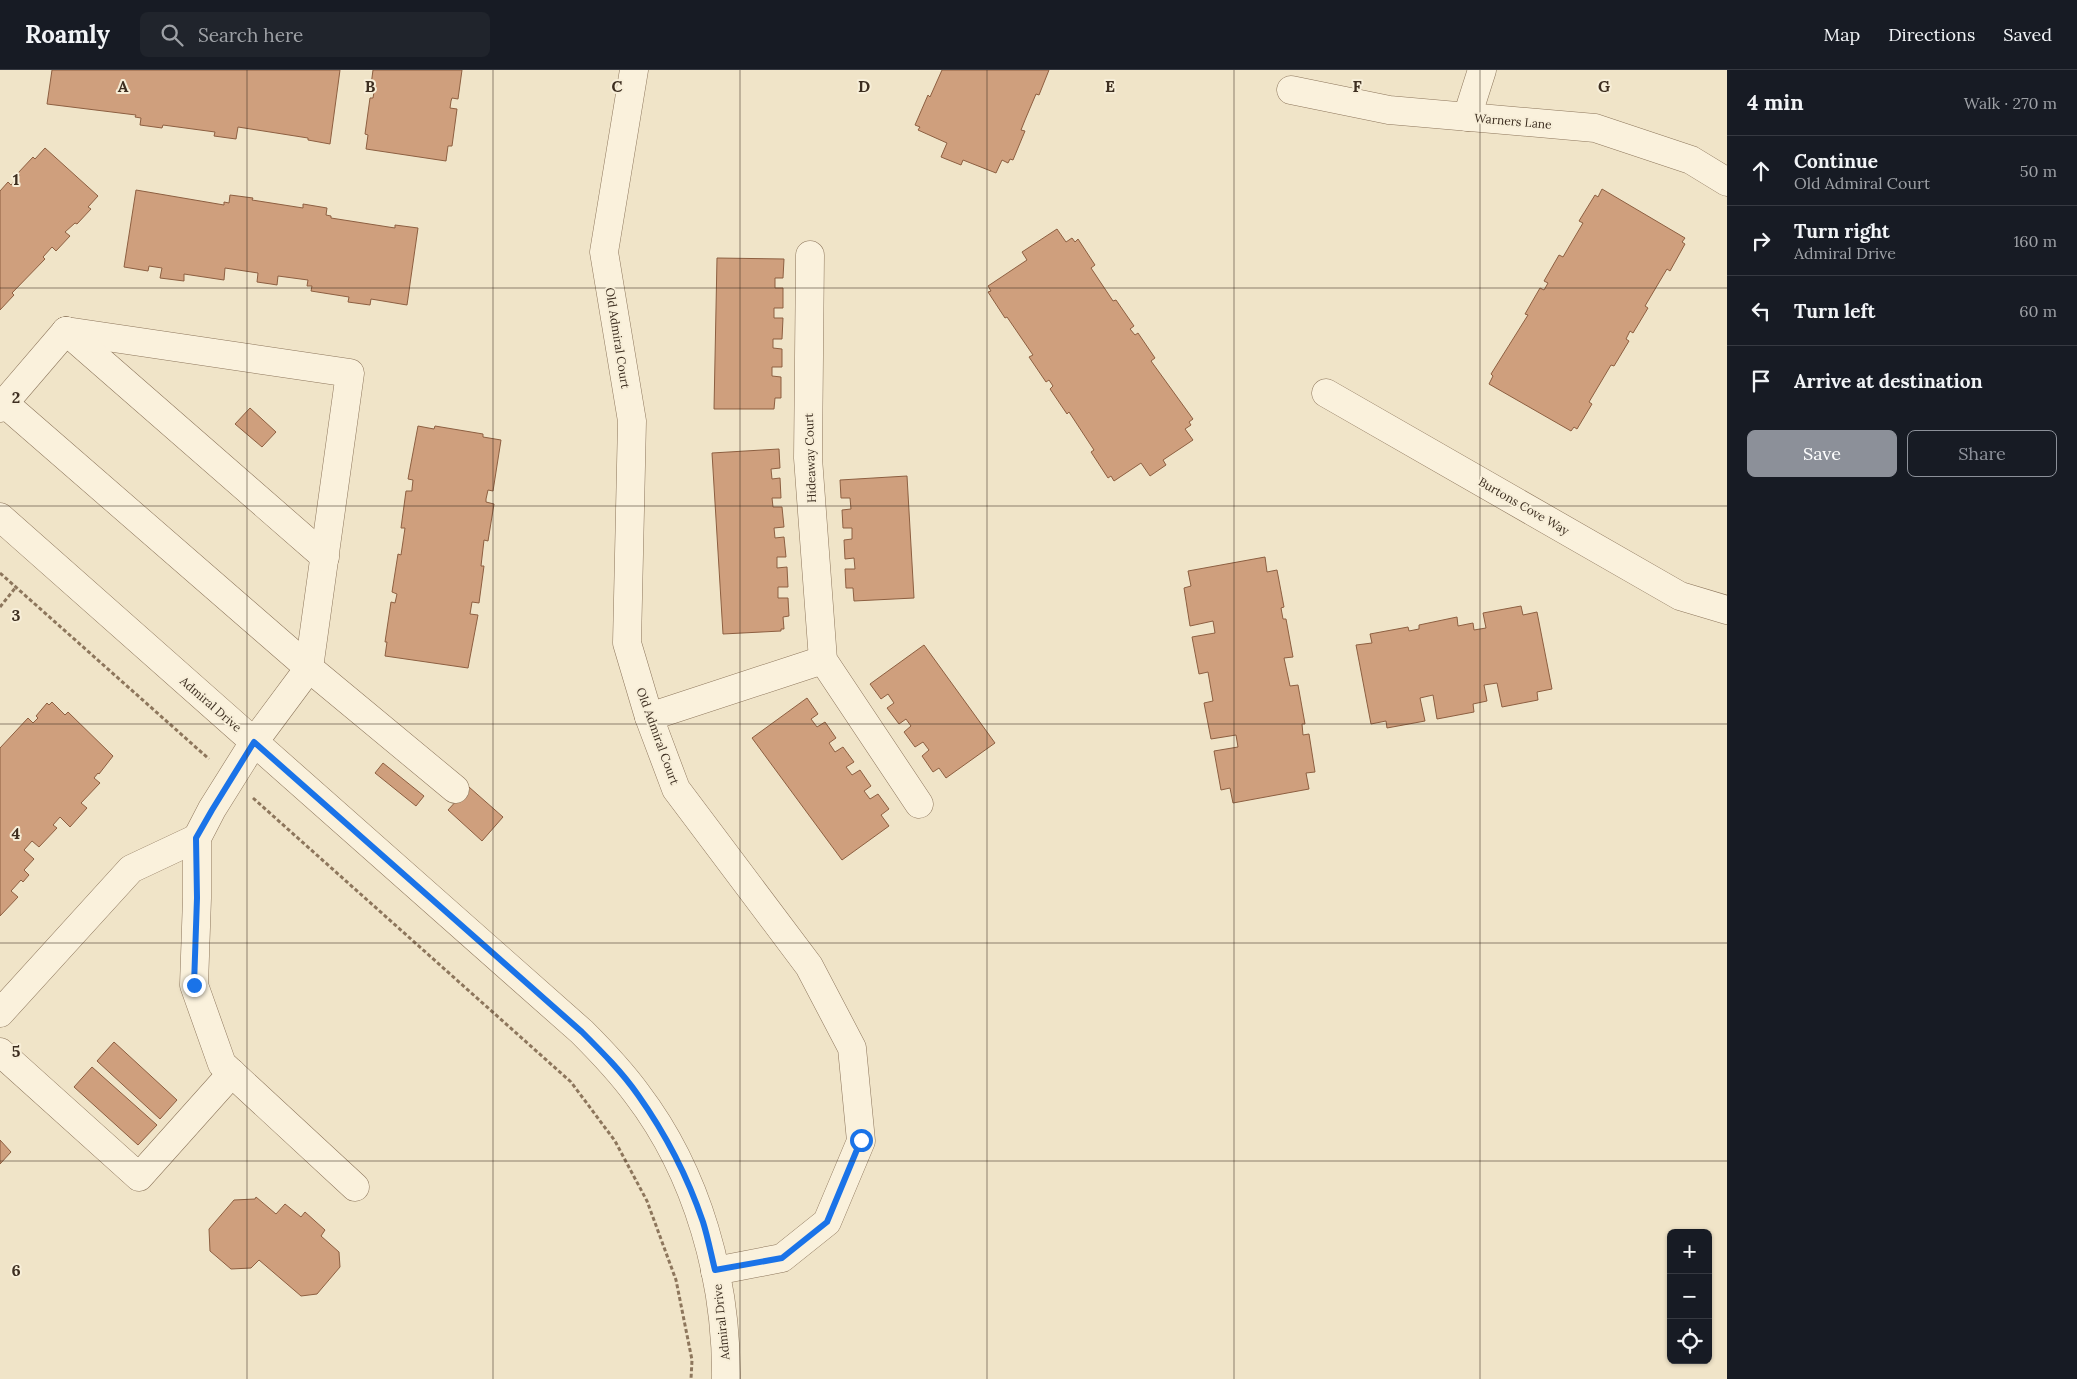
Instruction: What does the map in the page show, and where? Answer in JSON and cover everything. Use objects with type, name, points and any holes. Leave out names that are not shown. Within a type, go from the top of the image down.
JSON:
[{"type":"street","name":"Old Admiral Court","points":[[634,70],[604,252],[632,421],[627,643],[649,718],[676,789],[809,966],[852,1048],[861,1140],[827,1222],[782,1258],[715,1270]]},
{"type":"street","points":[[1467,117],[1482,70]]},
{"type":"street","name":"Warners Lane","points":[[1291,90],[1389,110],[1595,128],[1691,160],[1727,182]]},
{"type":"street","name":"Hideaway Court","points":[[810,255],[808,458],[823,660],[919,804]]},
{"type":"street","points":[[66,331],[2,405],[309,668],[455,789]]},
{"type":"street","points":[[66,331],[350,373],[309,668],[254,742],[196,838],[197,898],[194,985],[222,1064],[355,1187]]},
{"type":"street","points":[[66,331],[325,557]]},
{"type":"street","name":"Burtons Cove Way","points":[[1326,393],[1680,596],[1727,610]]},
{"type":"street","name":"Admiral Drive","points":[[0,517],[582,1032],[612,1063],[638,1095],[664,1135],[703,1222],[715,1270],[723,1320],[726,1379]]},
{"type":"street","points":[[649,718],[823,660]]},
{"type":"street","points":[[0,1013],[131,869],[196,838]]},
{"type":"street","points":[[0,1052],[139,1177],[232,1073]]},
{"type":"path","points":[[0,573],[571,1082],[615,1141],[647,1201],[676,1280],[692,1360],[691,1379]]},
{"type":"path","points":[[0,607],[16,587]]},
{"type":"building","points":[[52,70],[340,70],[330,144],[308,140],[308,138],[238,127],[236,139],[214,136],[215,132],[163,125],[162,128],[140,125],[141,118],[135,117],[136,115],[47,104]]},
{"type":"building","points":[[373,70],[462,70],[458,99],[452,98],[451,101],[450,108],[457,109],[452,146],[448,146],[446,161],[366,149],[368,135],[365,134],[370,98],[373,98],[375,86],[371,85]]},
{"type":"building","points":[[942,70],[1049,70],[1039,95],[1036,94],[1021,130],[1025,131],[1013,160],[1010,159],[1008,163],[1002,160],[996,173],[963,160],[961,165],[941,157],[947,143],[918,130],[920,127],[915,125],[928,95],[930,97]]},
{"type":"building","points":[[45,148],[98,196],[88,207],[91,209],[77,224],[75,223],[65,232],[70,236],[56,251],[52,247],[43,257],[45,259],[12,293],[14,295],[0,310],[0,191],[8,182],[11,185],[20,175],[18,173],[33,157],[35,159]]},
{"type":"building","points":[[1602,189],[1685,238],[1682,242],[1685,244],[1670,271],[1667,269],[1645,306],[1648,308],[1633,333],[1630,331],[1626,339],[1629,341],[1614,366],[1611,365],[1589,402],[1592,404],[1577,429],[1574,427],[1571,431],[1489,384],[1493,376],[1491,374],[1528,315],[1525,314],[1540,288],[1544,290],[1548,283],[1544,281],[1559,255],[1563,257],[1583,223],[1579,221],[1595,195],[1598,197]]},
{"type":"building","points":[[136,190],[224,205],[224,202],[229,203],[230,195],[303,208],[303,204],[327,208],[326,215],[331,216],[331,218],[395,228],[395,225],[418,228],[407,305],[371,299],[370,305],[348,302],[349,297],[311,291],[312,286],[307,286],[308,280],[278,276],[277,285],[257,282],[258,273],[225,268],[224,280],[184,274],[184,281],[160,278],[162,268],[149,266],[148,271],[124,267]]},
{"type":"building","points":[[1057,229],[1066,242],[1072,238],[1075,242],[1078,239],[1095,265],[1091,268],[1113,301],[1116,300],[1134,326],[1130,329],[1135,335],[1138,333],[1155,358],[1151,361],[1193,419],[1189,422],[1191,425],[1185,429],[1193,440],[1163,460],[1166,465],[1150,476],[1141,463],[1114,481],[1111,476],[1108,478],[1091,452],[1094,450],[1069,412],[1067,414],[1050,389],[1053,386],[1049,380],[1046,382],[1029,357],[1033,355],[988,292],[991,291],[988,286],[1027,260],[1022,252]]},
{"type":"building","points":[[717,258],[784,259],[783,278],[775,278],[775,288],[783,288],[783,308],[774,308],[774,318],[783,318],[782,339],[773,339],[773,348],[782,349],[782,367],[772,367],[772,376],[781,377],[781,398],[775,398],[774,409],[714,409]]},
{"type":"building","points":[[250,408],[276,432],[262,447],[235,424]]},
{"type":"building","points":[[418,426],[434,429],[435,426],[483,434],[483,437],[501,440],[493,491],[488,490],[486,499],[486,502],[494,504],[488,541],[484,540],[481,566],[484,566],[479,603],[472,602],[470,614],[478,615],[468,668],[385,656],[387,642],[385,642],[391,602],[395,603],[397,594],[392,592],[398,554],[401,555],[405,528],[401,528],[406,491],[412,491],[413,480],[408,479]]},
{"type":"building","points":[[779,449],[780,468],[771,469],[772,479],[780,478],[781,498],[772,498],[773,507],[782,507],[784,527],[774,528],[775,538],[784,537],[786,557],[777,557],[777,568],[787,567],[788,587],[778,587],[778,598],[788,598],[789,616],[783,617],[784,629],[781,629],[781,631],[723,634],[712,453]]},
{"type":"building","points":[[907,476],[914,598],[854,601],[853,588],[846,588],[845,569],[855,569],[854,558],[845,559],[844,540],[852,539],[852,528],[843,528],[842,510],[851,509],[850,498],[841,498],[840,480]]},
{"type":"building","points":[[1265,557],[1267,572],[1277,570],[1284,607],[1281,608],[1283,619],[1286,619],[1293,657],[1284,658],[1290,686],[1298,685],[1305,724],[1302,724],[1303,735],[1309,734],[1315,772],[1306,773],[1309,789],[1233,803],[1230,788],[1221,790],[1214,751],[1238,747],[1236,735],[1211,739],[1204,703],[1213,701],[1208,672],[1199,674],[1192,637],[1215,633],[1213,621],[1190,626],[1184,588],[1191,586],[1188,571]]},
{"type":"building","points":[[1521,606],[1523,615],[1537,612],[1552,689],[1537,692],[1538,700],[1502,707],[1497,683],[1484,685],[1487,701],[1473,704],[1474,712],[1437,719],[1433,695],[1420,698],[1425,721],[1387,728],[1386,721],[1371,724],[1356,645],[1372,643],[1370,634],[1408,627],[1409,631],[1419,629],[1419,625],[1457,617],[1458,626],[1473,623],[1474,630],[1486,628],[1483,613]]},
{"type":"building","points":[[924,645],[995,743],[946,778],[939,768],[933,772],[922,756],[929,750],[923,742],[915,747],[904,732],[911,726],[906,719],[899,724],[887,708],[894,703],[888,694],[881,699],[870,684]]},
{"type":"building","points":[[807,698],[818,714],[811,719],[817,727],[825,722],[836,738],[829,743],[835,752],[843,747],[854,762],[846,767],[852,775],[860,770],[871,786],[864,791],[870,799],[878,794],[889,809],[881,815],[889,826],[842,860],[752,738]]},
{"type":"building","points":[[52,702],[65,715],[68,712],[113,756],[94,778],[100,783],[81,803],[87,808],[70,827],[60,817],[53,825],[57,828],[39,847],[32,841],[24,850],[34,859],[24,870],[29,875],[23,882],[21,880],[11,891],[18,897],[0,916],[0,748],[28,718],[33,723],[38,718],[36,716],[47,703],[49,705]]},
{"type":"building","points":[[383,763],[424,796],[416,806],[375,773]]},
{"type":"building","points":[[469,787],[503,817],[482,841],[448,810]]},
{"type":"building","points":[[114,1042],[177,1100],[160,1119],[97,1061]]},
{"type":"building","points":[[92,1067],[157,1125],[138,1145],[74,1087]]},
{"type":"building","points":[[0,1140],[11,1152],[0,1164]]},
{"type":"building","points":[[256,1197],[276,1214],[285,1204],[301,1217],[305,1212],[325,1230],[321,1236],[339,1252],[340,1267],[317,1294],[301,1296],[259,1260],[251,1268],[231,1269],[210,1251],[209,1229],[234,1200],[255,1199]]},
{"type":"route","points":[[194,985],[197,898],[196,838],[254,742],[582,1032],[612,1063],[638,1095],[664,1135],[703,1222],[715,1270],[782,1258],[827,1222],[861,1140]]}]
